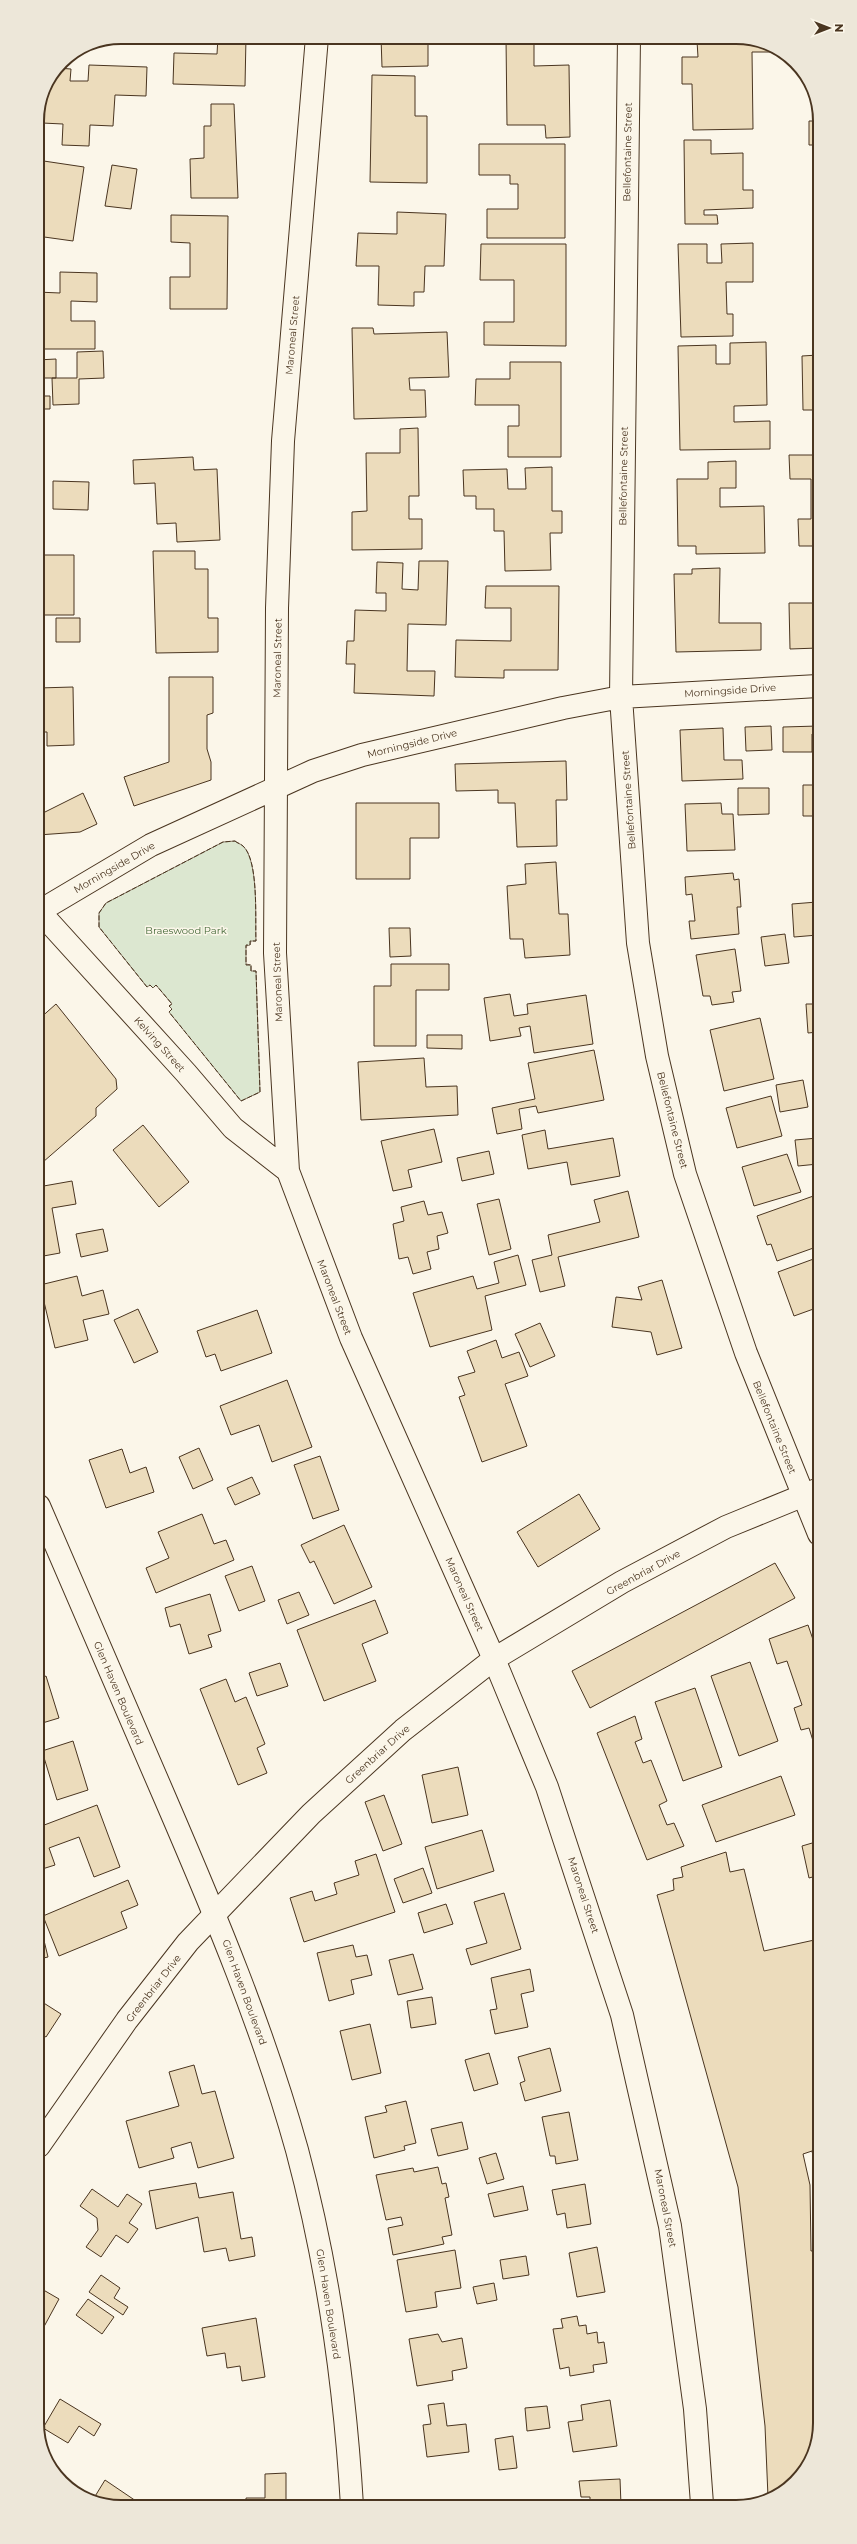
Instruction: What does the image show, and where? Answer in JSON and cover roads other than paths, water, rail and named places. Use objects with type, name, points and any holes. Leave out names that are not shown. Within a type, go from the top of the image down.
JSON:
[{"type":"street","name":"Maroneal Street","points":[[316,44],[283,441],[277,608],[275,788],[277,1004],[288,1171],[351,1338],[494,1658],[546,1787],[585,1897],[622,2015],[670,2226],[695,2409],[702,2500]]},
{"type":"street","name":"Bellefontaine Street","points":[[629,44],[621,697],[638,943],[657,1056],[685,1174],[746,1353],[810,1492],[813,1506]]},
{"type":"street","name":"Morningside Drive","points":[[44,907],[151,845],[313,771],[362,755],[563,708],[621,697],[813,686]]},
{"type":"street","name":"Kelving Street","points":[[44,918],[186,1073],[233,1128],[288,1171]]},
{"type":"street","name":"Greenbriar Drive","points":[[44,2140],[127,2020],[188,1942],[317,1808],[402,1730],[494,1658],[657,1564],[726,1527],[810,1492]]},
{"type":"street","name":"Glen Haven Boulevard","points":[[44,1518],[215,1915],[244,1986],[271,2065],[297,2151],[323,2261],[338,2352],[350,2457],[352,2500]]},
{"type":"park label","name":"Braeswood Park","points":[[186,930]]}]
